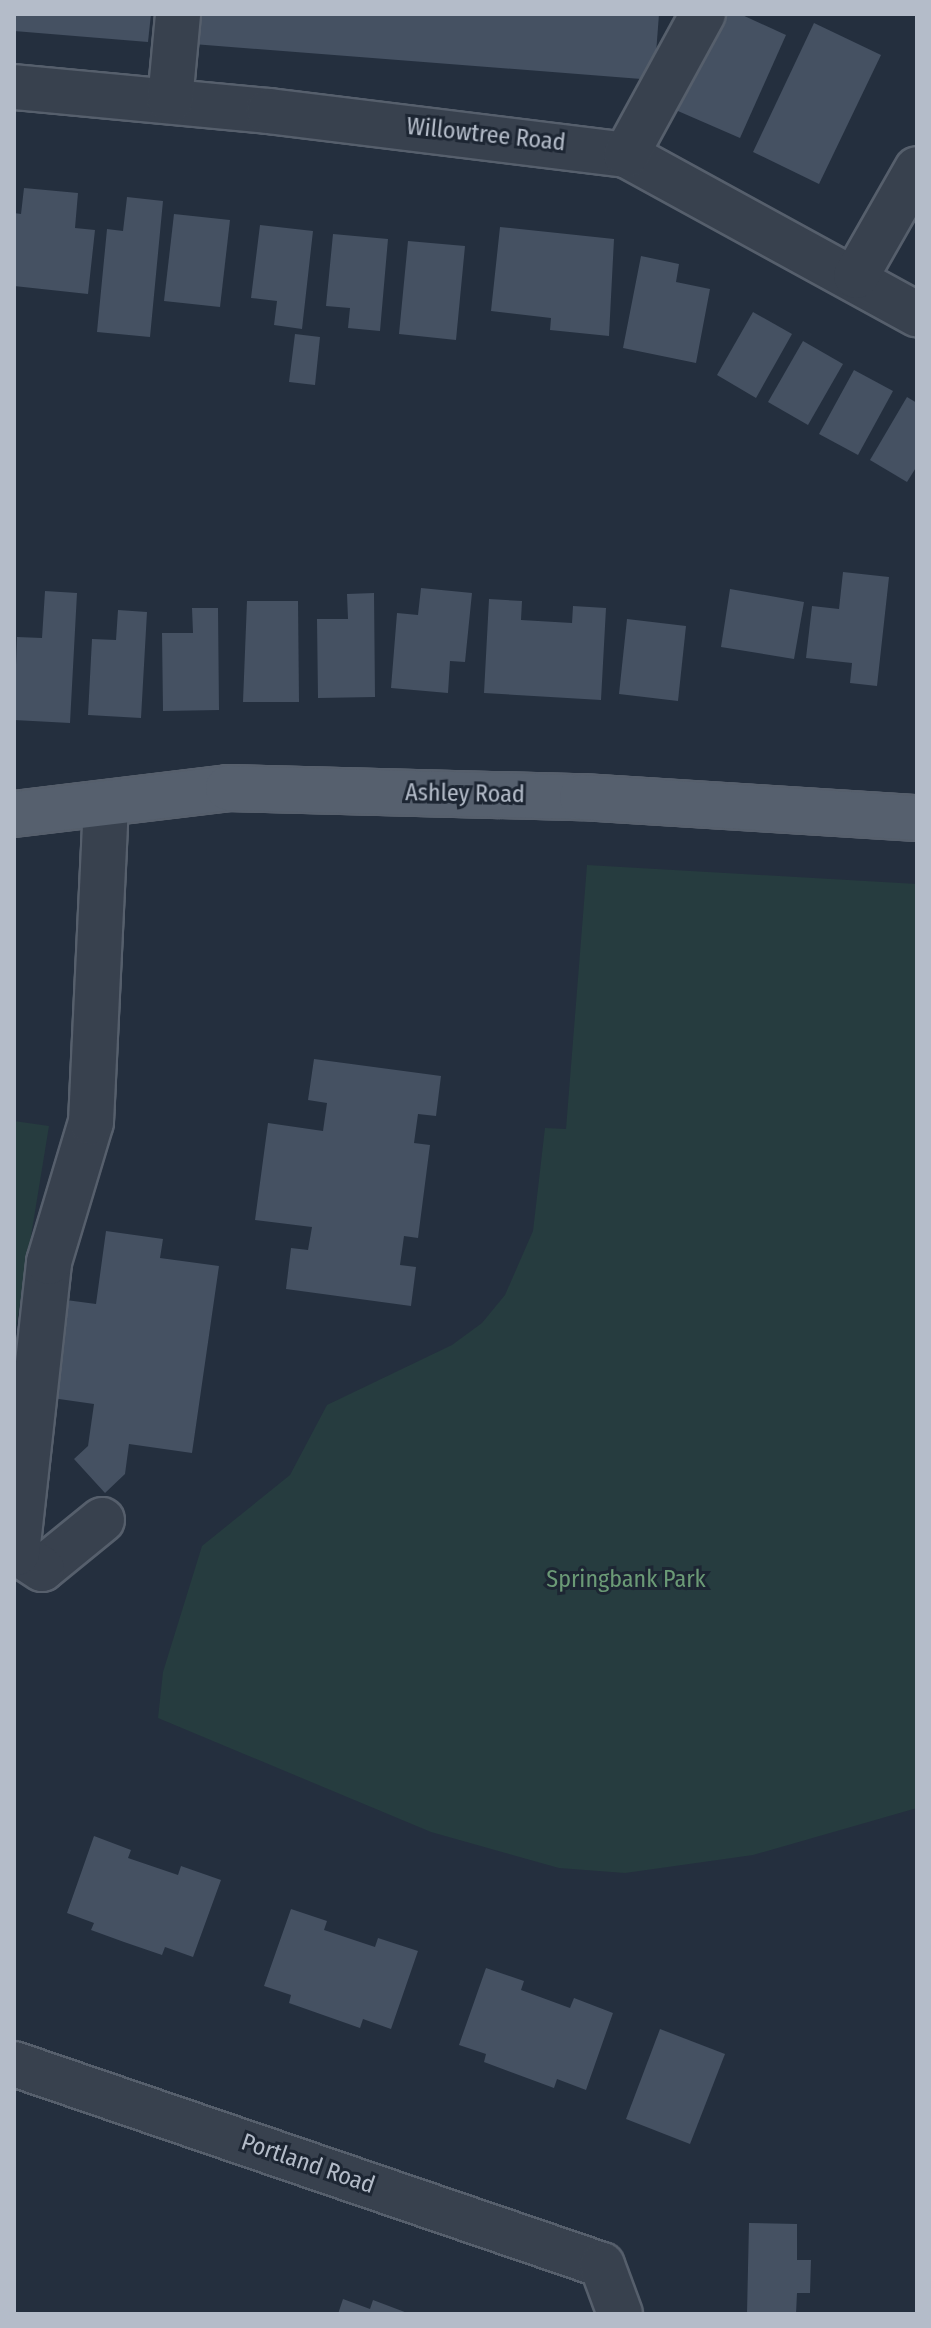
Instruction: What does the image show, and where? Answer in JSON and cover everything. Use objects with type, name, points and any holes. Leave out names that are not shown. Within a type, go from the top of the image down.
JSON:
[{"type":"main road","name":"Ashley Road","points":[[14,814],[228,788],[582,797],[917,818]]},
{"type":"street","points":[[170,101],[178,14]]},
{"type":"street","points":[[626,155],[703,14]]},
{"type":"street","name":"Willowtree Road","points":[[14,87],[558,143],[626,155],[856,276],[917,314]]},
{"type":"street","points":[[856,276],[917,169]]},
{"type":"street","points":[[102,1520],[42,1569],[17,1553],[49,1262],[91,1122],[106,805]]},
{"type":"street","name":"Portland Road","points":[[14,2064],[602,2265],[620,2314]]},
{"type":"green space","name":"Springbank Park","points":[[587,865],[917,884],[917,1808],[753,1855],[625,1873],[559,1868],[431,1832],[158,1718],[163,1672],[202,1546],[290,1475],[327,1405],[452,1345],[482,1323],[505,1295],[533,1231],[545,1128],[566,1129]]},
{"type":"green space","points":[[14,1121],[49,1126],[14,1340]]},
{"type":"building","points":[[14,14],[151,14],[148,42],[14,31]]},
{"type":"building","points":[[187,14],[659,14],[654,80],[193,44]]},
{"type":"building","points":[[713,14],[740,14],[786,35],[740,138],[671,108]]},
{"type":"building","points":[[814,23],[881,55],[819,184],[753,152]]},
{"type":"building","points":[[24,188],[78,193],[75,228],[95,230],[88,294],[14,286],[14,213],[21,214]]},
{"type":"building","points":[[127,197],[163,201],[150,337],[97,332],[107,229],[123,231]]},
{"type":"building","points":[[174,214],[230,220],[220,307],[164,301]]},
{"type":"building","points":[[260,225],[313,231],[302,329],[274,325],[277,301],[251,298]]},
{"type":"building","points":[[500,227],[614,239],[609,336],[550,330],[551,318],[491,311]]},
{"type":"building","points":[[333,234],[388,239],[380,331],[348,328],[350,308],[326,306]]},
{"type":"building","points":[[408,241],[465,246],[456,340],[399,334]]},
{"type":"building","points":[[641,256],[679,264],[676,282],[710,289],[696,363],[623,348]]},
{"type":"building","points":[[753,312],[792,334],[756,398],[717,375]]},
{"type":"building","points":[[295,334],[320,337],[315,385],[289,382]]},
{"type":"building","points":[[803,341],[843,364],[808,425],[768,402]]},
{"type":"building","points":[[854,370],[893,391],[858,455],[819,434]]},
{"type":"building","points":[[907,397],[917,403],[917,466],[907,482],[870,460]]},
{"type":"building","points":[[843,572],[889,577],[877,686],[850,683],[852,663],[806,658],[812,606],[839,609]]},
{"type":"building","points":[[421,588],[472,593],[465,662],[450,661],[448,693],[391,688],[397,613],[418,615]]},
{"type":"building","points":[[730,589],[804,602],[794,659],[721,647]]},
{"type":"building","points":[[45,591],[77,593],[70,723],[14,720],[17,637],[42,638]]},
{"type":"building","points":[[374,593],[375,697],[318,698],[317,619],[348,619],[347,594]]},
{"type":"building","points":[[489,599],[522,601],[521,620],[572,623],[573,606],[606,608],[601,700],[484,693]]},
{"type":"building","points":[[247,601],[298,601],[299,702],[243,702]]},
{"type":"building","points":[[192,608],[218,608],[219,710],[163,711],[162,633],[193,633]]},
{"type":"building","points":[[118,610],[147,612],[141,718],[88,715],[92,639],[116,640]]},
{"type":"building","points":[[627,619],[686,626],[678,701],[619,694]]},
{"type":"building","points":[[314,1059],[441,1076],[436,1116],[418,1114],[414,1143],[430,1145],[418,1238],[404,1236],[400,1265],[416,1267],[411,1306],[286,1289],[291,1248],[308,1250],[312,1227],[255,1220],[268,1123],[323,1131],[327,1103],[308,1100]]},
{"type":"building","points":[[106,1231],[163,1239],[160,1258],[219,1266],[192,1453],[129,1444],[125,1474],[105,1493],[74,1459],[88,1446],[94,1404],[52,1398],[66,1300],[96,1304]]},
{"type":"building","points":[[94,1836],[131,1850],[128,1858],[178,1875],[181,1866],[221,1880],[193,1957],[165,1947],[162,1955],[124,1942],[91,1930],[94,1923],[67,1913]]},
{"type":"building","points":[[291,1909],[327,1921],[324,1930],[375,1947],[378,1938],[418,1951],[391,2029],[363,2019],[360,2028],[289,2003],[291,1995],[264,1986]]},
{"type":"building","points":[[486,1968],[524,1981],[521,1990],[570,2008],[574,1998],[613,2013],[586,2090],[557,2079],[554,2088],[484,2062],[486,2054],[459,2045]]},
{"type":"building","points":[[660,2029],[725,2054],[690,2144],[626,2119]]},
{"type":"building","points":[[749,2223],[797,2224],[797,2260],[811,2260],[810,2293],[797,2293],[796,2314],[747,2314]]},
{"type":"building","points":[[343,2299],[370,2309],[373,2300],[410,2314],[338,2314]]}]
